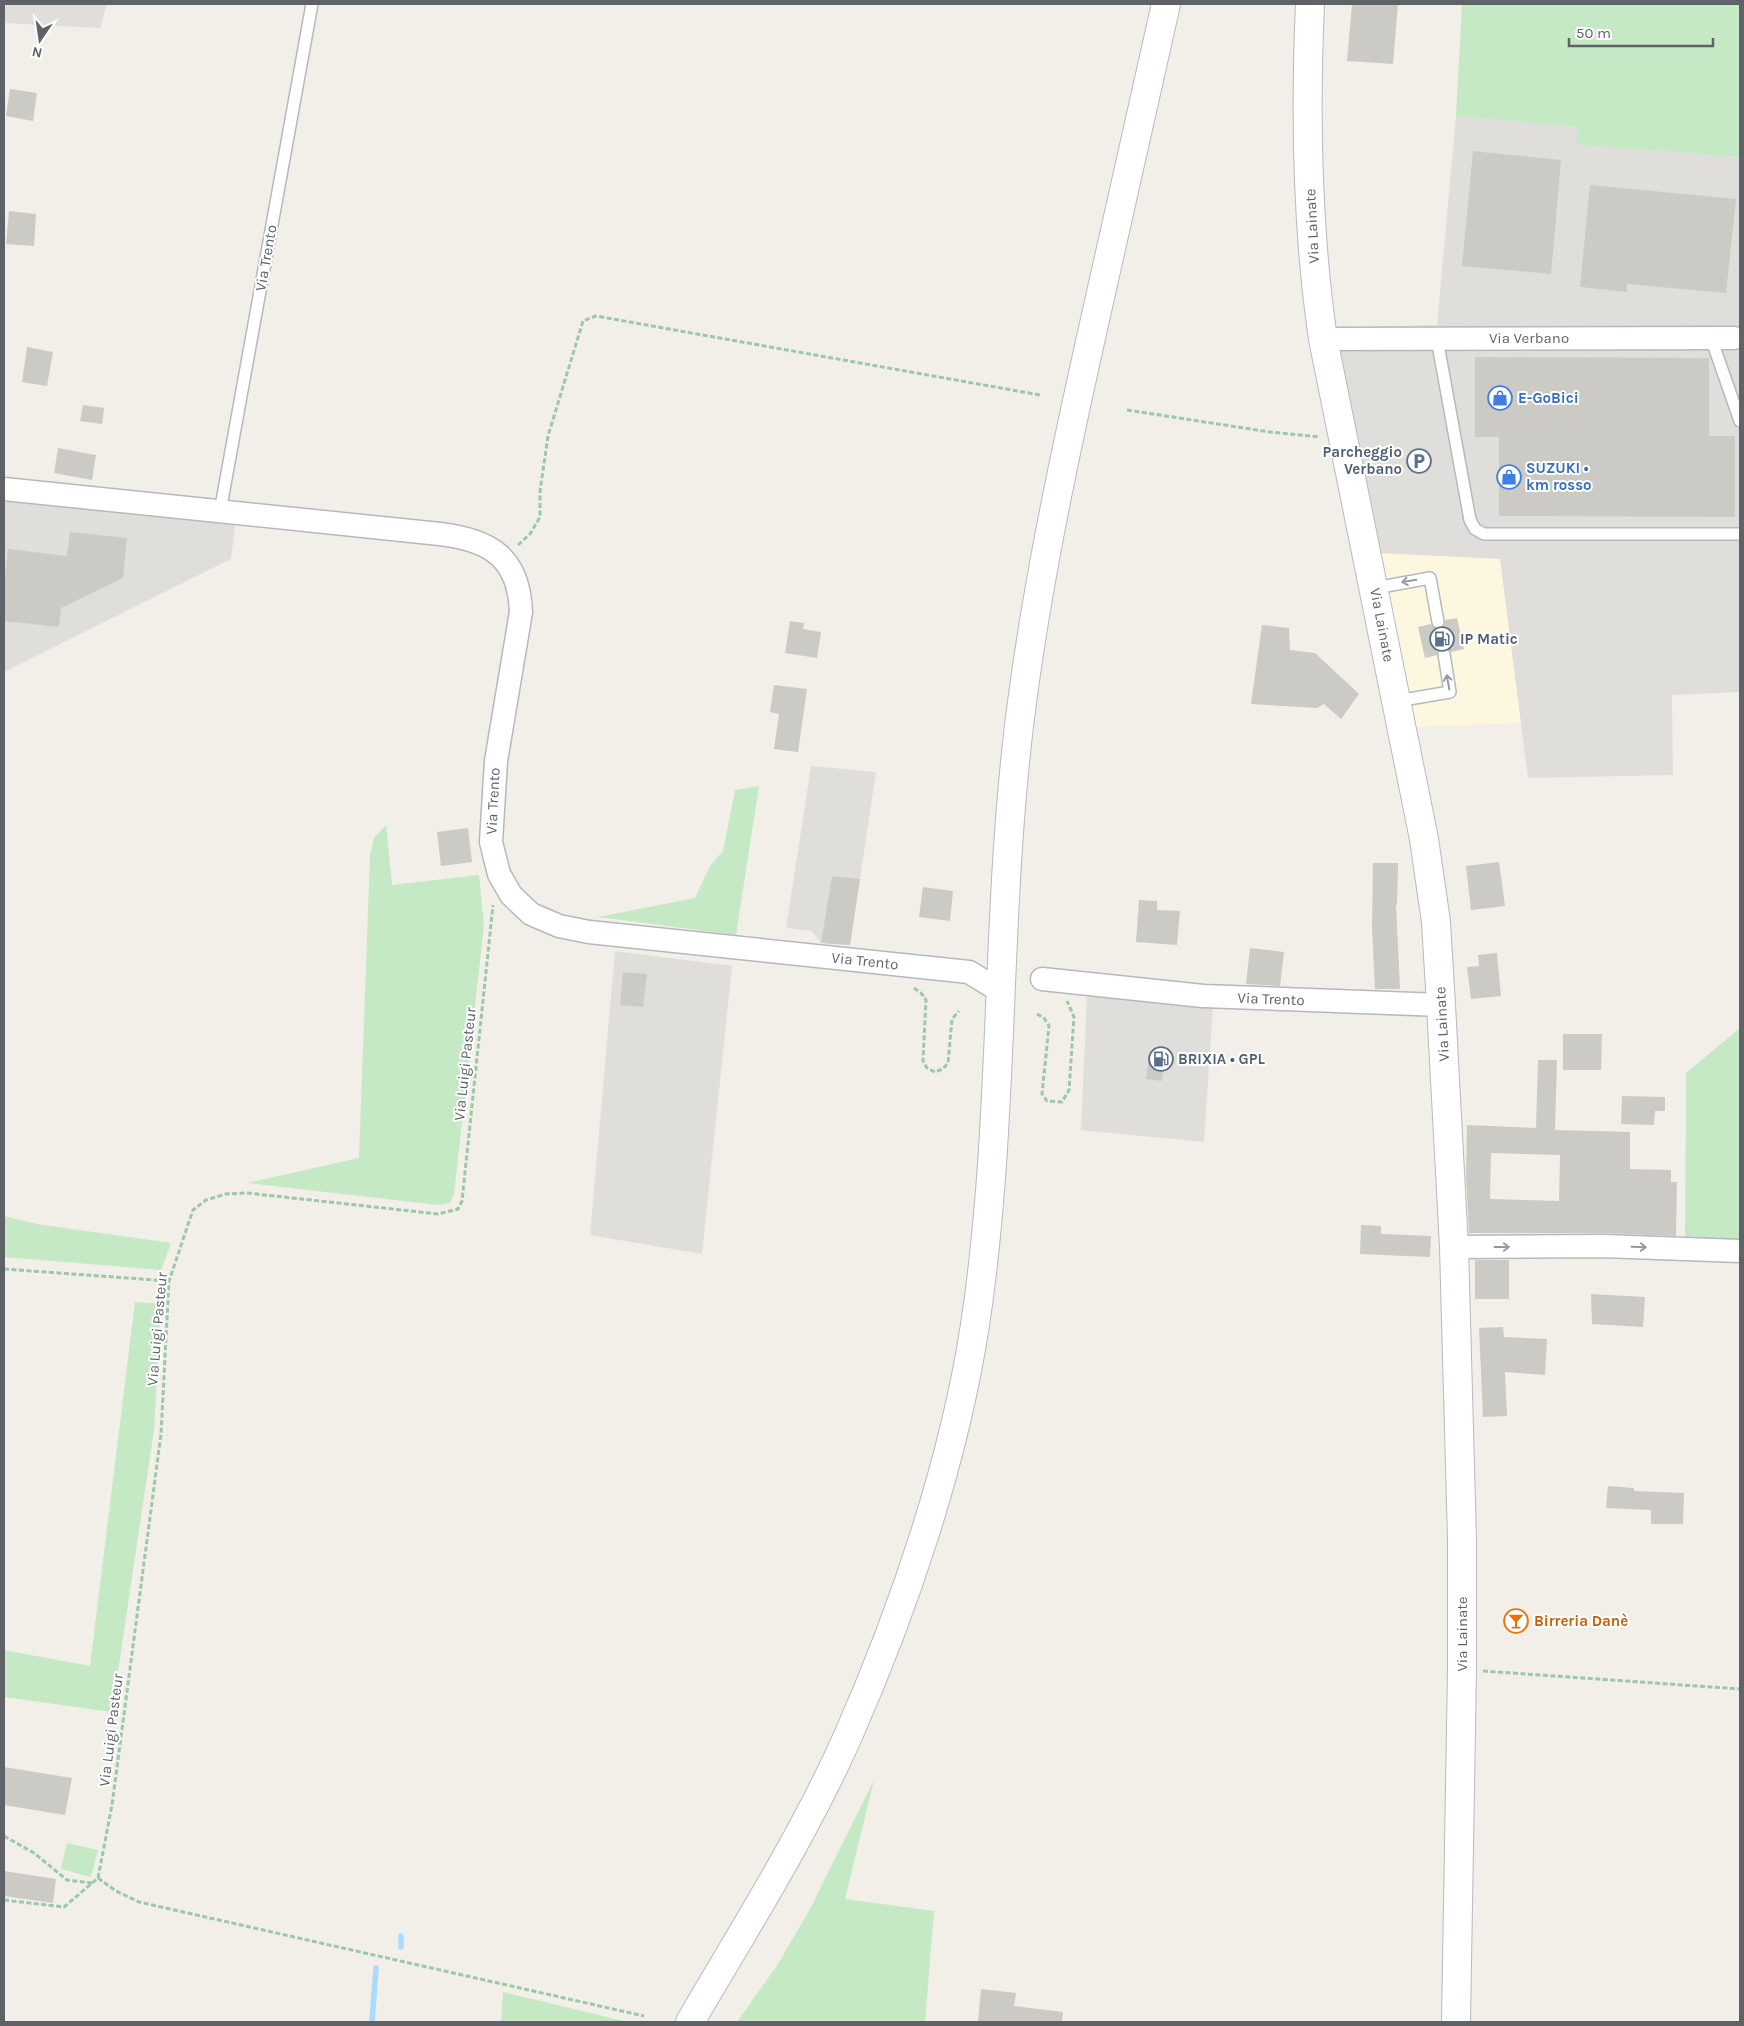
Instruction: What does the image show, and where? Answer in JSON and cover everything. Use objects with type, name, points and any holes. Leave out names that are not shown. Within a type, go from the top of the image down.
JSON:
[{"type":"main road","points":[[690,2022],[790,1850],[846,1740],[895,1622],[933,1504],[958,1405],[972,1340],[984,1253],[991,1173],[1002,956],[1018,732],[1031,632],[1077,402],[1166,4]]},
{"type":"main road","name":"Via Lainate","points":[[1310,4],[1311,233],[1323,339],[1397,701],[1425,848],[1436,922],[1454,1247],[1462,1539],[1462,1670],[1456,2022]]},
{"type":"street","name":"Via Verbano","points":[[1323,339],[1734,338]]},
{"type":"street","name":"Via Trento","points":[[4,489],[462,536],[476,540],[500,556],[512,568],[517,579],[521,612],[496,761],[491,806],[491,842],[499,874],[511,895],[531,914],[559,926],[589,932],[969,972]]},
{"type":"street","points":[[969,972],[1002,956]]},
{"type":"street","points":[[969,972],[1000,991]]},
{"type":"street","name":"Via Trento","points":[[1042,979],[1213,997],[1441,1004]]},
{"type":"street","points":[[1454,1247],[1603,1246],[1740,1251]]},
{"type":"lane","name":"Via Trento","points":[[220,512],[312,4]]},
{"type":"lane","points":[[1711,338],[1740,421]]},
{"type":"lane","points":[[1437,339],[1470,520],[1475,528],[1484,534],[1740,534]]},
{"type":"lane","points":[[1375,588],[1430,578],[1438,622]]},
{"type":"lane","points":[[1397,701],[1450,692],[1444,654]]},
{"type":"path","points":[[500,556],[519,545],[530,534],[540,517],[540,491],[548,436],[583,321],[596,316],[1040,395]]},
{"type":"path","points":[[1127,410],[1270,432],[1344,440]]},
{"type":"path","name":"Via Luigi Pasteur","points":[[98,1878],[112,1805],[161,1434],[169,1281],[194,1210],[206,1200],[226,1194],[248,1193],[438,1214],[458,1209],[462,1201],[492,906],[499,874]]},
{"type":"path","points":[[1037,1014],[1044,1018],[1049,1026],[1042,1094],[1046,1101],[1062,1102],[1069,1090],[1074,1017],[1066,998],[1068,982]]},
{"type":"path","points":[[905,987],[914,988],[926,1000],[923,1061],[927,1068],[934,1072],[943,1069],[948,1064],[952,1019],[959,1011]]},
{"type":"path","points":[[4,1268],[169,1281]]},
{"type":"path","points":[[1462,1670],[1740,1689]]},
{"type":"path","points":[[4,1836],[34,1853],[67,1880],[93,1883]]},
{"type":"path","points":[[4,1900],[61,1908],[69,1905],[98,1878],[116,1891],[139,1902],[644,2016]]},
{"type":"shaded area","points":[[4,4],[107,4],[100,28],[4,23]]},
{"type":"shaded area","points":[[1456,116],[1579,127],[1578,145],[1740,157],[1740,692],[1672,695],[1673,775],[1528,778],[1500,559],[1378,553],[1334,328],[1437,325]]},
{"type":"shaded area","points":[[4,501],[235,525],[231,559],[4,672]]},
{"type":"shaded area","points":[[1378,553],[1500,558],[1521,723],[1410,727]]},
{"type":"shaded area","points":[[811,766],[876,772],[850,945],[821,943],[812,931],[786,928]]},
{"type":"shaded area","points":[[615,951],[732,966],[702,1254],[590,1235]]},
{"type":"shaded area","points":[[1087,996],[1213,1006],[1204,1142],[1081,1130]]},
{"type":"green space","points":[[1462,4],[1740,4],[1740,157],[1577,145],[1578,127],[1456,116]]},
{"type":"green space","points":[[759,786],[736,935],[598,917],[695,898],[710,866],[723,851],[735,790]]},
{"type":"green space","points":[[386,825],[392,885],[479,875],[484,925],[454,1194],[450,1203],[438,1205],[247,1183],[359,1158],[370,856],[374,838]]},
{"type":"green space","points":[[1740,1028],[1740,1243],[1685,1242],[1686,1073]]},
{"type":"green space","points":[[4,1216],[37,1224],[171,1243],[161,1270],[4,1257]]},
{"type":"green space","points":[[135,1302],[161,1304],[154,1430],[112,1712],[4,1697],[4,1650],[90,1666]]},
{"type":"green space","points":[[874,1780],[845,1899],[934,1911],[925,2022],[737,2022],[778,1964],[810,1909]]},
{"type":"green space","points":[[67,1843],[98,1850],[91,1877],[61,1869]]},
{"type":"green space","points":[[503,1992],[628,2022],[501,2022]]},
{"type":"building","points":[[1352,4],[1398,4],[1393,64],[1347,61]]},
{"type":"building","points":[[10,89],[37,93],[33,121],[6,116]]},
{"type":"building","points":[[1473,151],[1561,160],[1551,274],[1462,266]]},
{"type":"building","points":[[1590,185],[1736,199],[1726,293],[1627,284],[1627,292],[1580,287]]},
{"type":"building","points":[[9,211],[36,214],[34,246],[6,244]]},
{"type":"building","points":[[27,347],[53,352],[47,386],[22,382]]},
{"type":"building","points":[[1475,357],[1709,358],[1709,436],[1735,436],[1735,517],[1499,516],[1499,437],[1475,437]]},
{"type":"building","points":[[83,405],[104,408],[102,424],[80,421]]},
{"type":"building","points":[[58,448],[96,455],[92,480],[54,473]]},
{"type":"building","points":[[70,532],[127,538],[123,578],[61,608],[59,627],[4,621],[4,586],[8,549],[67,556]]},
{"type":"building","points":[[1457,618],[1464,649],[1451,652],[1447,647],[1442,647],[1437,651],[1437,655],[1425,658],[1418,627],[1431,624],[1435,629],[1440,629],[1445,625],[1445,620]]},
{"type":"building","points":[[790,621],[804,623],[803,629],[821,632],[817,658],[785,653]]},
{"type":"building","points":[[1262,625],[1289,628],[1290,650],[1315,653],[1359,694],[1341,719],[1324,704],[1317,708],[1251,704]]},
{"type":"building","points":[[774,685],[807,689],[798,752],[774,749],[779,714],[770,712]]},
{"type":"building","points":[[468,828],[472,862],[441,866],[437,832]]},
{"type":"building","points":[[1499,862],[1505,906],[1471,910],[1466,866]]},
{"type":"building","points":[[1373,863],[1398,863],[1396,905],[1400,989],[1375,989],[1372,928]]},
{"type":"building","points":[[832,876],[860,879],[850,945],[821,943]]},
{"type":"building","points":[[923,887],[953,891],[950,921],[919,917]]},
{"type":"building","points":[[1139,900],[1157,901],[1157,910],[1180,911],[1177,945],[1136,942]]},
{"type":"building","points":[[1250,948],[1284,952],[1280,986],[1246,984]]},
{"type":"building","points":[[1497,953],[1501,996],[1471,999],[1467,967],[1479,966],[1478,955]]},
{"type":"building","points":[[623,972],[647,974],[643,1007],[620,1005]]},
{"type":"building","points":[[1563,1034],[1602,1034],[1601,1070],[1563,1070]]},
{"type":"building","points":[[1149,1058],[1165,1060],[1162,1081],[1146,1079]]},
{"type":"building","points":[[1538,1060],[1557,1060],[1555,1130],[1630,1132],[1630,1169],[1671,1170],[1671,1182],[1677,1182],[1676,1236],[1603,1233],[1469,1233],[1466,1175],[1467,1125],[1536,1128]],"holes":[[[1491,1153],[1560,1155],[1559,1201],[1490,1199]]]},
{"type":"building","points":[[1622,1096],[1665,1097],[1665,1111],[1655,1111],[1654,1125],[1621,1124]]},
{"type":"building","points":[[1361,1225],[1381,1226],[1381,1234],[1431,1236],[1430,1257],[1360,1254]]},
{"type":"building","points":[[1475,1260],[1509,1260],[1509,1299],[1475,1299]]},
{"type":"building","points":[[1591,1294],[1645,1297],[1643,1327],[1592,1324]]},
{"type":"building","points":[[1503,1327],[1504,1337],[1547,1339],[1545,1375],[1505,1372],[1507,1416],[1483,1417],[1479,1328]]},
{"type":"building","points":[[1608,1486],[1634,1488],[1634,1491],[1684,1493],[1683,1524],[1651,1524],[1651,1510],[1606,1508]]},
{"type":"building","points":[[4,1767],[72,1778],[65,1815],[4,1805]]},
{"type":"building","points":[[4,1871],[56,1879],[53,1903],[4,1896]]},
{"type":"building","points":[[981,1989],[1016,1993],[1014,2006],[1063,2012],[1062,2022],[978,2022]]},
{"type":"waterway","points":[[401,1936],[401,1947]]},
{"type":"waterway","points":[[372,2022],[376,1968]]},
{"type":"place","name":"E-GoBici","points":[[1500,398]]},
{"type":"place","name":"Parcheggio Verbano","points":[[1419,461]]},
{"type":"place","name":"SUZUKI • km rosso","points":[[1509,477]]},
{"type":"place","name":"IP Matic","points":[[1442,639]]},
{"type":"place","name":"BRIXIA • GPL","points":[[1161,1059]]},
{"type":"place","name":"Birreria Danè","points":[[1516,1621]]}]
